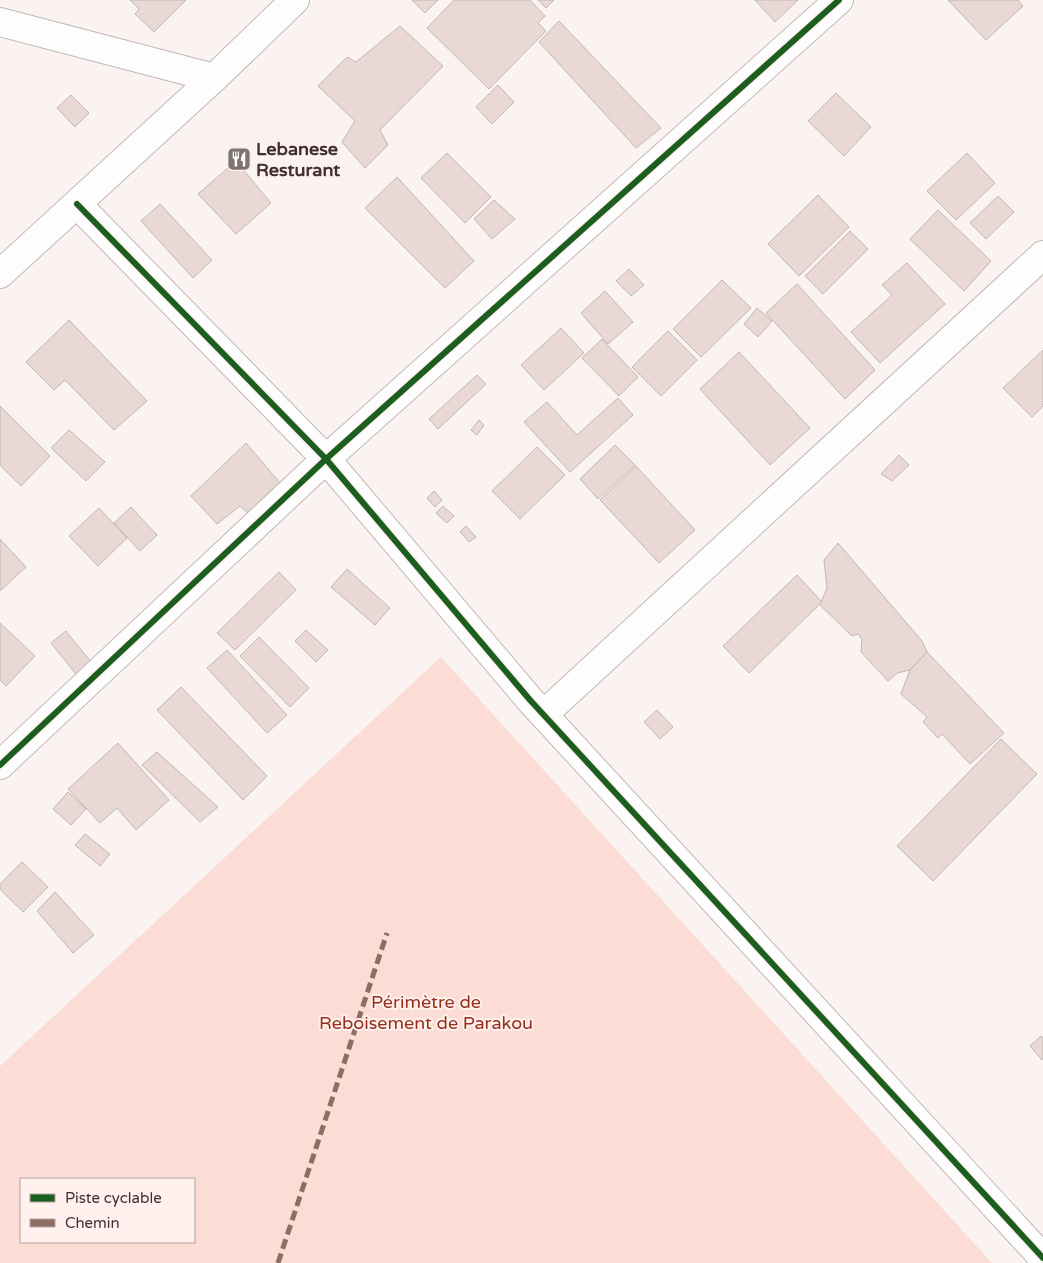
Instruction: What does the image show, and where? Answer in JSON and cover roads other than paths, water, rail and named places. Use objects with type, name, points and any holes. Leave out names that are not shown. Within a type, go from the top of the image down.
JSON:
[{"type":"street","points":[[0,274],[214,78],[296,0]]},
{"type":"street","points":[[0,765],[326,459],[839,0]]},
{"type":"street","points":[[0,22],[214,78]]},
{"type":"street","points":[[77,204],[326,459],[524,693],[1043,1258]]},
{"type":"street","points":[[544,714],[1043,255]]},
{"type":"place","name":"Lebanese Resturant","points":[[239,159]]},
{"type":"park label","name":"Périmètre de Reboisement de Parakou","points":[[426,1012]]}]
